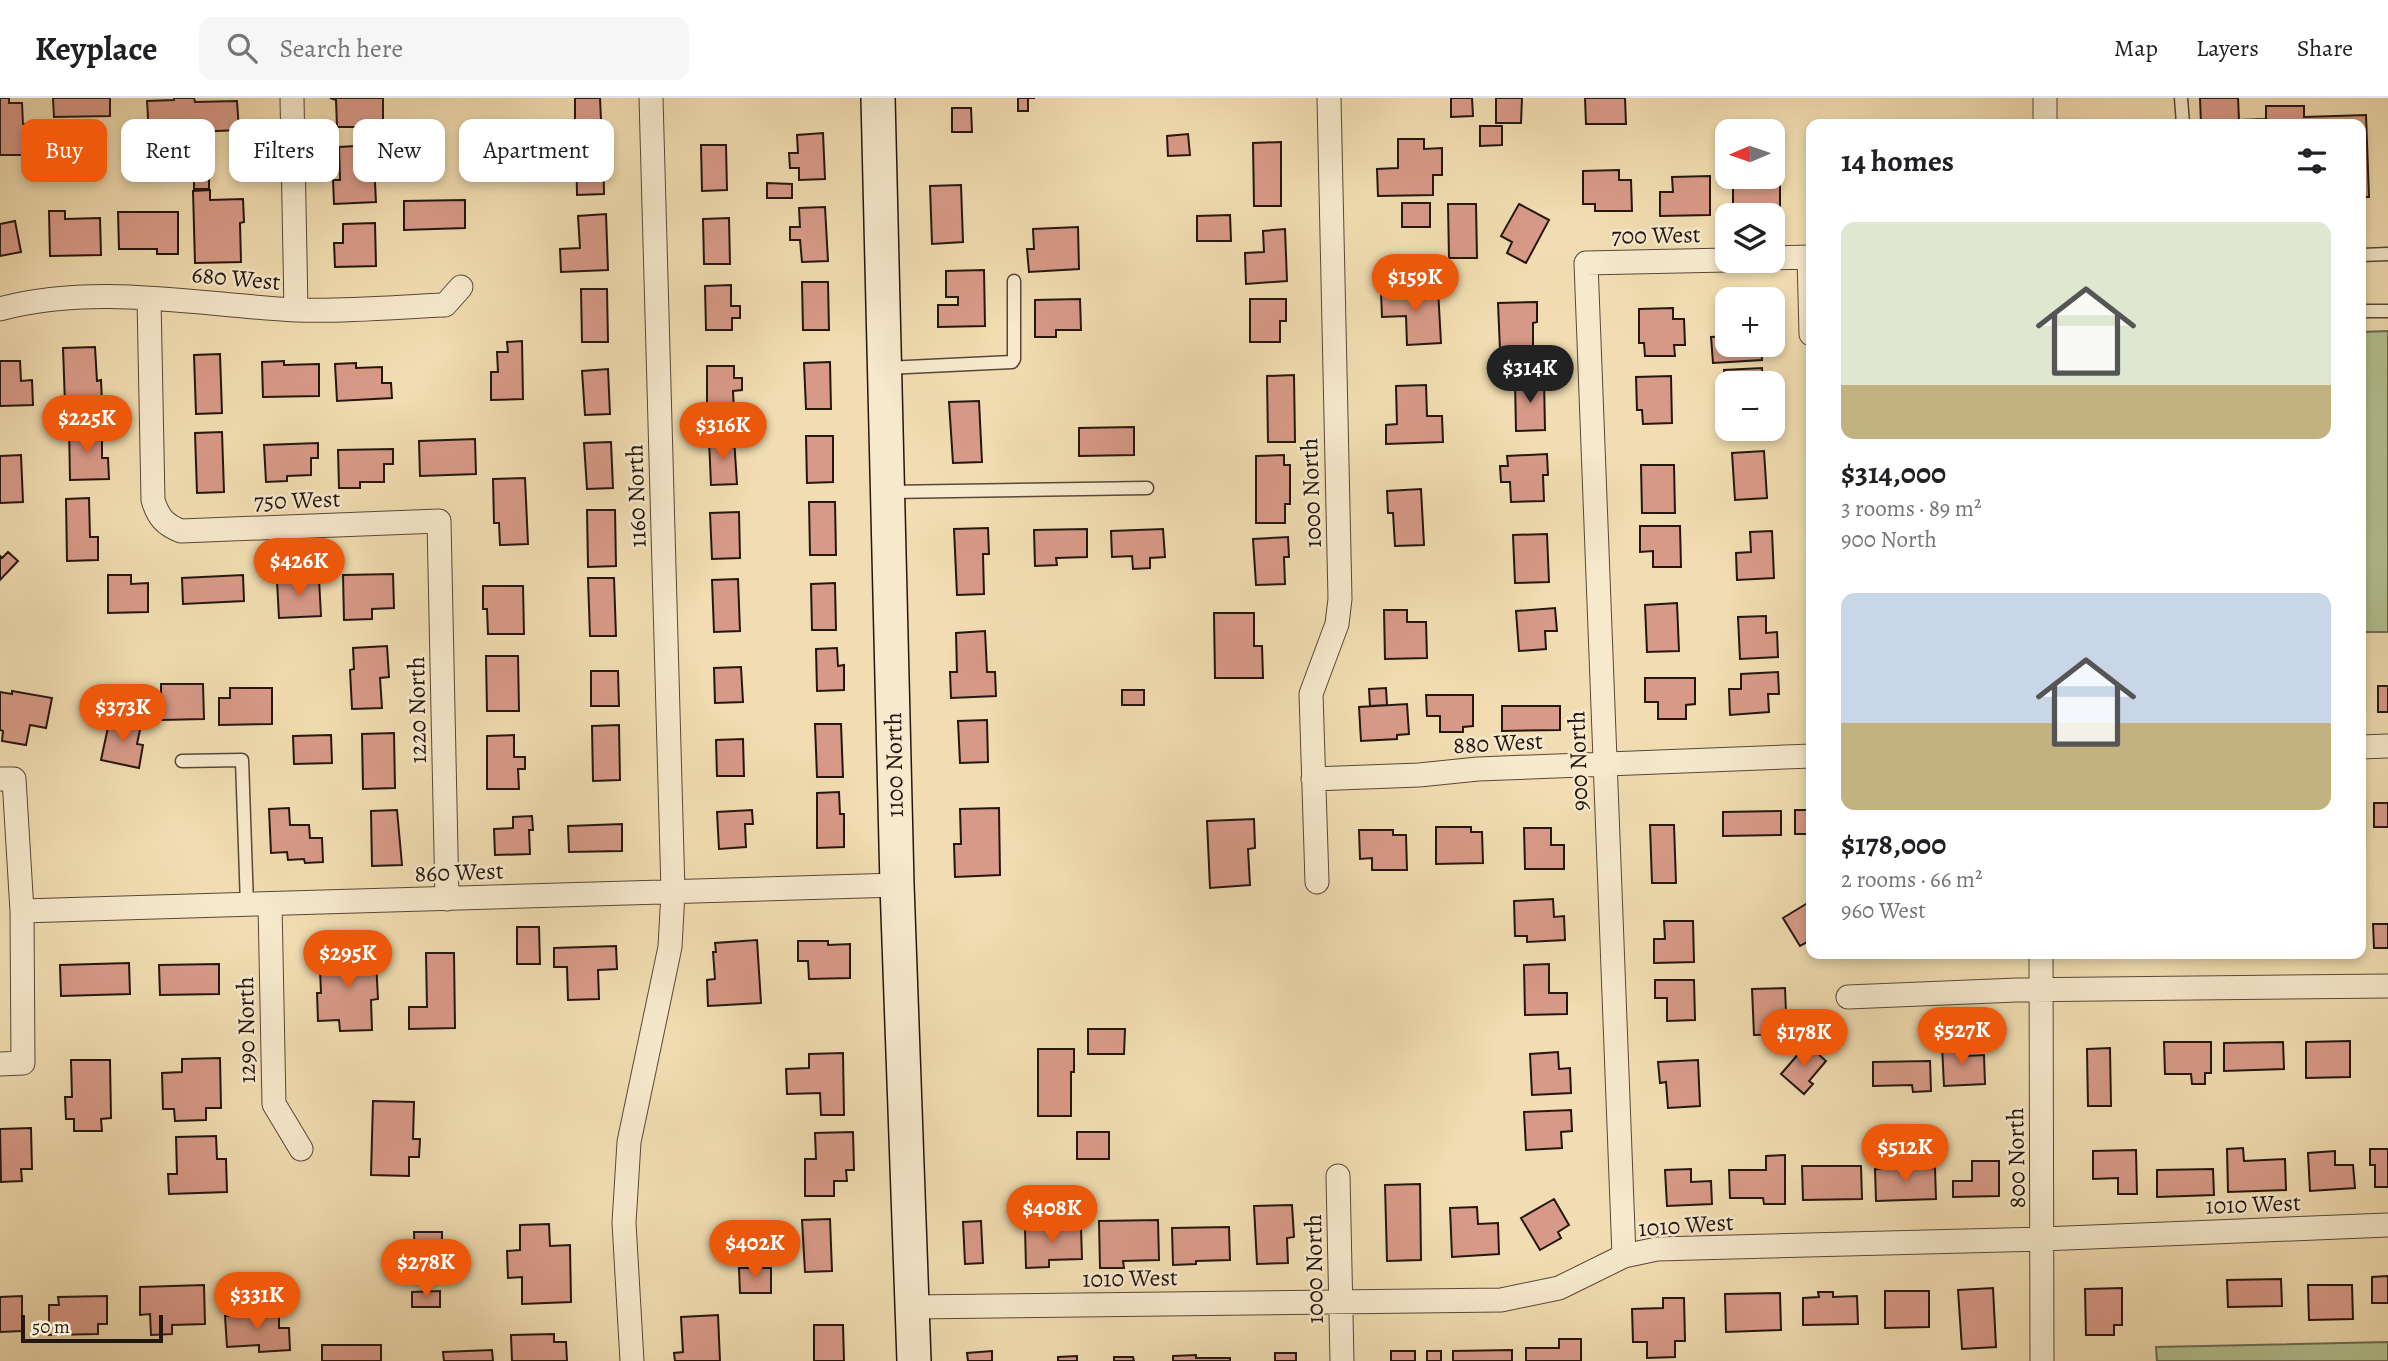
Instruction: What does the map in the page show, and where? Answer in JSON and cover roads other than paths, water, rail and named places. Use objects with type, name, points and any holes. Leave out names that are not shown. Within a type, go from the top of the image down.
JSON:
[{"type":"main road","name":"1100 North","points":[[878,98],[897,886],[914,1361]]},
{"type":"street","points":[[292,98],[296,310]]},
{"type":"street","name":"1160 North","points":[[632,1361],[624,1223],[629,1142],[670,947],[673,892],[651,98]]},
{"type":"street","name":"1000 North","points":[[1317,882],[1311,694],[1337,624],[1340,599],[1329,98]]},
{"type":"street","points":[[2045,98],[2045,119]]},
{"type":"street","points":[[1785,258],[1806,257]]},
{"type":"street","name":"700 West","points":[[1586,263],[1715,260]]},
{"type":"street","name":"900 North","points":[[1586,263],[1624,1256]]},
{"type":"street","name":"680 West","points":[[0,309],[25,302],[85,297],[188,300],[296,310],[445,305],[461,287]]},
{"type":"street","name":"750 West","points":[[149,299],[153,500],[157,513],[168,527],[181,531],[439,521]]},
{"type":"street","name":"1220 North","points":[[439,521],[447,899]]},
{"type":"street","points":[[2366,747],[2388,746]]},
{"type":"street","name":"880 West","points":[[1314,779],[1419,775],[1478,769],[1806,756]]},
{"type":"street","points":[[0,1064],[23,1063],[22,911],[7,779]]},
{"type":"street","name":"860 West","points":[[22,911],[897,886]]},
{"type":"street","name":"1290 North","points":[[270,904],[274,1104],[301,1149]]},
{"type":"street","name":"800 North","points":[[2041,959],[2042,1361]]},
{"type":"street","points":[[1848,997],[2041,989],[2388,986]]},
{"type":"street","name":"1000 North","points":[[1338,1176],[1342,1361]]},
{"type":"street","name":"1010 West","points":[[912,1307],[1501,1300],[1559,1288],[1624,1256],[1657,1249],[2042,1239],[2388,1226]]},
{"type":"lane","points":[[2181,98],[2183,119]]},
{"type":"lane","points":[[2366,255],[2388,254]]},
{"type":"lane","points":[[885,368],[1013,362],[1014,281]]},
{"type":"lane","points":[[2366,311],[2388,311]]},
{"type":"lane","points":[[888,492],[1147,488]]},
{"type":"lane","points":[[182,761],[242,761],[247,905]]}]
